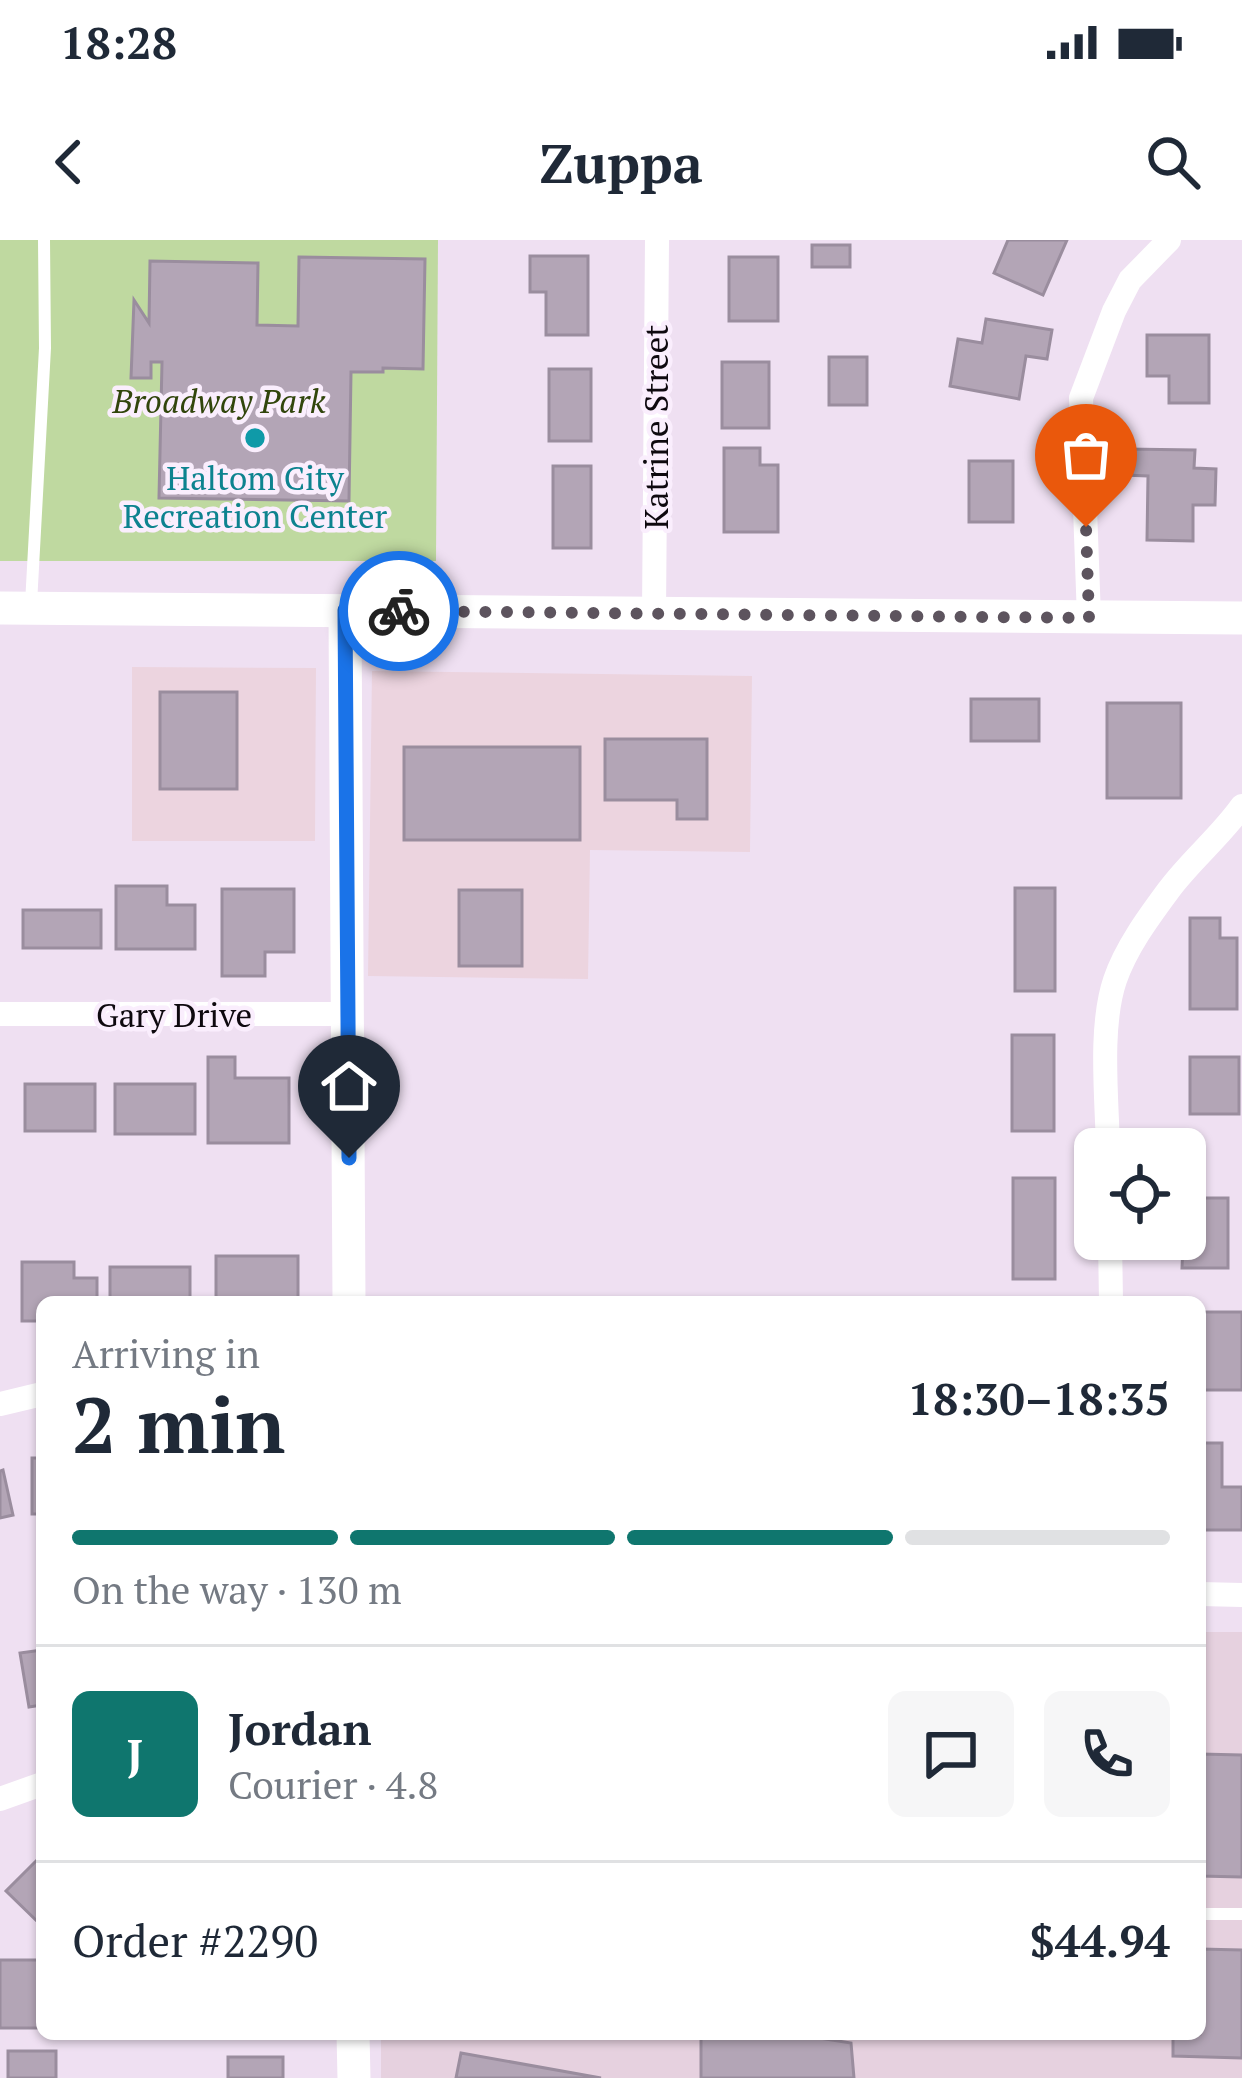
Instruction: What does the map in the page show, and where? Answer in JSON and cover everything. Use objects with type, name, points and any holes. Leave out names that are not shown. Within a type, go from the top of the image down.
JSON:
[{"type":"main road","points":[[15,608],[1242,619]]},
{"type":"main road","points":[[345,610],[350,1296]]},
{"type":"main road","points":[[353,2040],[354,2078]]},
{"type":"street","name":"Katrine Street","points":[[654,614],[657,240]]},
{"type":"street","points":[[1089,618],[1082,398],[1130,280],[1169,240]]},
{"type":"street","points":[[1108,1128],[1106,1041],[1114,982],[1134,941],[1171,887],[1225,831],[1242,806]]},
{"type":"street","name":"Gary Drive","points":[[0,1014],[348,1014]]},
{"type":"street","points":[[1110,1260],[1111,1296]]},
{"type":"street","points":[[0,1404],[36,1395]]},
{"type":"street","points":[[1206,1594],[1242,1594]]},
{"type":"street","points":[[0,1798],[36,1786]]},
{"type":"lane","points":[[15,608],[45,348],[44,240]]},
{"type":"lane","points":[[1206,1914],[1242,1914]]},
{"type":"shaded area","points":[[132,667],[316,668],[315,841],[132,841]]},
{"type":"shaded area","points":[[372,671],[752,676],[750,852],[590,850],[588,979],[368,976]]},
{"type":"shaded area","points":[[1206,1632],[1242,1632],[1242,2078],[381,2078],[381,2040],[1206,2040]]},
{"type":"green space","name":"Broadway Park","points":[[0,240],[438,240],[436,561],[0,561]]},
{"type":"building","points":[[1008,240],[1067,240],[1043,295],[994,273]]},
{"type":"building","points":[[812,245],[850,245],[850,267],[812,267]]},
{"type":"building","points":[[530,256],[588,256],[588,335],[546,335],[546,292],[530,292]]},
{"type":"building","name":"Haltom City Recreation Center","points":[[299,257],[425,259],[423,369],[351,372],[349,501],[159,498],[162,362],[151,362],[151,378],[131,378],[134,300],[149,323],[150,261],[258,263],[257,325],[298,326]]},
{"type":"building","points":[[729,257],[778,257],[778,321],[729,321]]},
{"type":"building","points":[[986,319],[1052,330],[1047,359],[1026,356],[1019,399],[950,386],[958,339],[982,343]]},
{"type":"building","points":[[1147,335],[1209,335],[1209,403],[1169,403],[1169,376],[1147,376]]},
{"type":"building","points":[[829,357],[867,357],[867,405],[829,405]]},
{"type":"building","points":[[722,362],[769,362],[769,428],[722,428]]},
{"type":"building","points":[[549,369],[591,369],[591,441],[549,441]]},
{"type":"building","points":[[724,448],[760,448],[760,465],[778,465],[778,532],[724,532]]},
{"type":"building","points":[[1125,449],[1195,450],[1194,468],[1216,469],[1215,505],[1193,505],[1193,541],[1147,540],[1148,476],[1124,475]]},
{"type":"building","points":[[969,461],[1013,461],[1013,522],[969,522]]},
{"type":"building","points":[[553,466],[591,466],[591,548],[553,548]]},
{"type":"building","points":[[160,692],[237,692],[237,789],[160,789]]},
{"type":"building","points":[[971,699],[1039,699],[1039,741],[971,741]]},
{"type":"building","points":[[1107,703],[1181,703],[1181,798],[1107,798]]},
{"type":"building","points":[[605,739],[707,739],[707,819],[677,819],[677,800],[605,800]]},
{"type":"building","points":[[404,747],[580,747],[580,840],[404,840]]},
{"type":"building","points":[[116,886],[167,886],[167,905],[195,905],[195,949],[116,949]]},
{"type":"building","points":[[1015,888],[1055,888],[1055,991],[1015,991]]},
{"type":"building","points":[[222,889],[294,889],[294,952],[265,952],[265,976],[222,976]]},
{"type":"building","points":[[459,890],[522,890],[522,966],[459,966]]},
{"type":"building","points":[[23,910],[101,910],[101,948],[23,948]]},
{"type":"building","points":[[1190,918],[1220,918],[1220,938],[1237,938],[1237,1009],[1190,1009]]},
{"type":"building","points":[[1012,1035],[1054,1035],[1054,1131],[1012,1131]]},
{"type":"building","points":[[208,1057],[235,1057],[235,1078],[289,1078],[289,1143],[208,1143]]},
{"type":"building","points":[[1190,1057],[1239,1057],[1239,1114],[1190,1114]]},
{"type":"building","points":[[25,1084],[95,1084],[95,1131],[25,1131]]},
{"type":"building","points":[[115,1084],[195,1084],[195,1134],[115,1134]]},
{"type":"building","points":[[1013,1178],[1055,1178],[1055,1279],[1013,1279]]},
{"type":"building","points":[[1206,1198],[1228,1198],[1228,1268],[1182,1268],[1182,1260],[1206,1260]]},
{"type":"building","points":[[216,1256],[298,1256],[298,1296],[216,1296]]},
{"type":"building","points":[[22,1262],[74,1262],[74,1278],[97,1278],[97,1296],[36,1296],[36,1321],[22,1321]]},
{"type":"building","points":[[110,1267],[190,1267],[190,1296],[110,1296]]},
{"type":"building","points":[[1206,1312],[1242,1312],[1242,1390],[1206,1390]]},
{"type":"building","points":[[1206,1443],[1222,1443],[1222,1487],[1242,1487],[1242,1530],[1206,1530]]},
{"type":"building","points":[[32,1458],[36,1458],[36,1514],[32,1514]]},
{"type":"building","points":[[0,1471],[13,1515],[0,1518]]},
{"type":"building","points":[[36,1651],[36,1706],[29,1707],[20,1653]]},
{"type":"building","points":[[1206,1754],[1242,1755],[1242,1877],[1206,1876]]},
{"type":"building","points":[[36,1861],[36,1920],[6,1891]]},
{"type":"building","points":[[1206,1949],[1242,1950],[1242,2058],[1173,2056],[1173,2040],[1206,2040]]},
{"type":"building","points":[[0,1960],[36,1960],[36,2028],[0,2028]]},
{"type":"building","points":[[701,2040],[851,2043],[854,2078],[701,2078]]},
{"type":"building","points":[[8,2051],[56,2051],[56,2078],[8,2078]]},
{"type":"building","points":[[461,2053],[601,2078],[456,2078]]},
{"type":"building","points":[[228,2057],[283,2057],[283,2078],[228,2078]]},
{"type":"way so far","points":[[399,611],[1089,618],[1086,527]]},
{"type":"place","name":"Haltom City Recreation Center","points":[[255,438]]},
{"type":"route","points":[[349,1158],[345,610],[399,611]]}]
